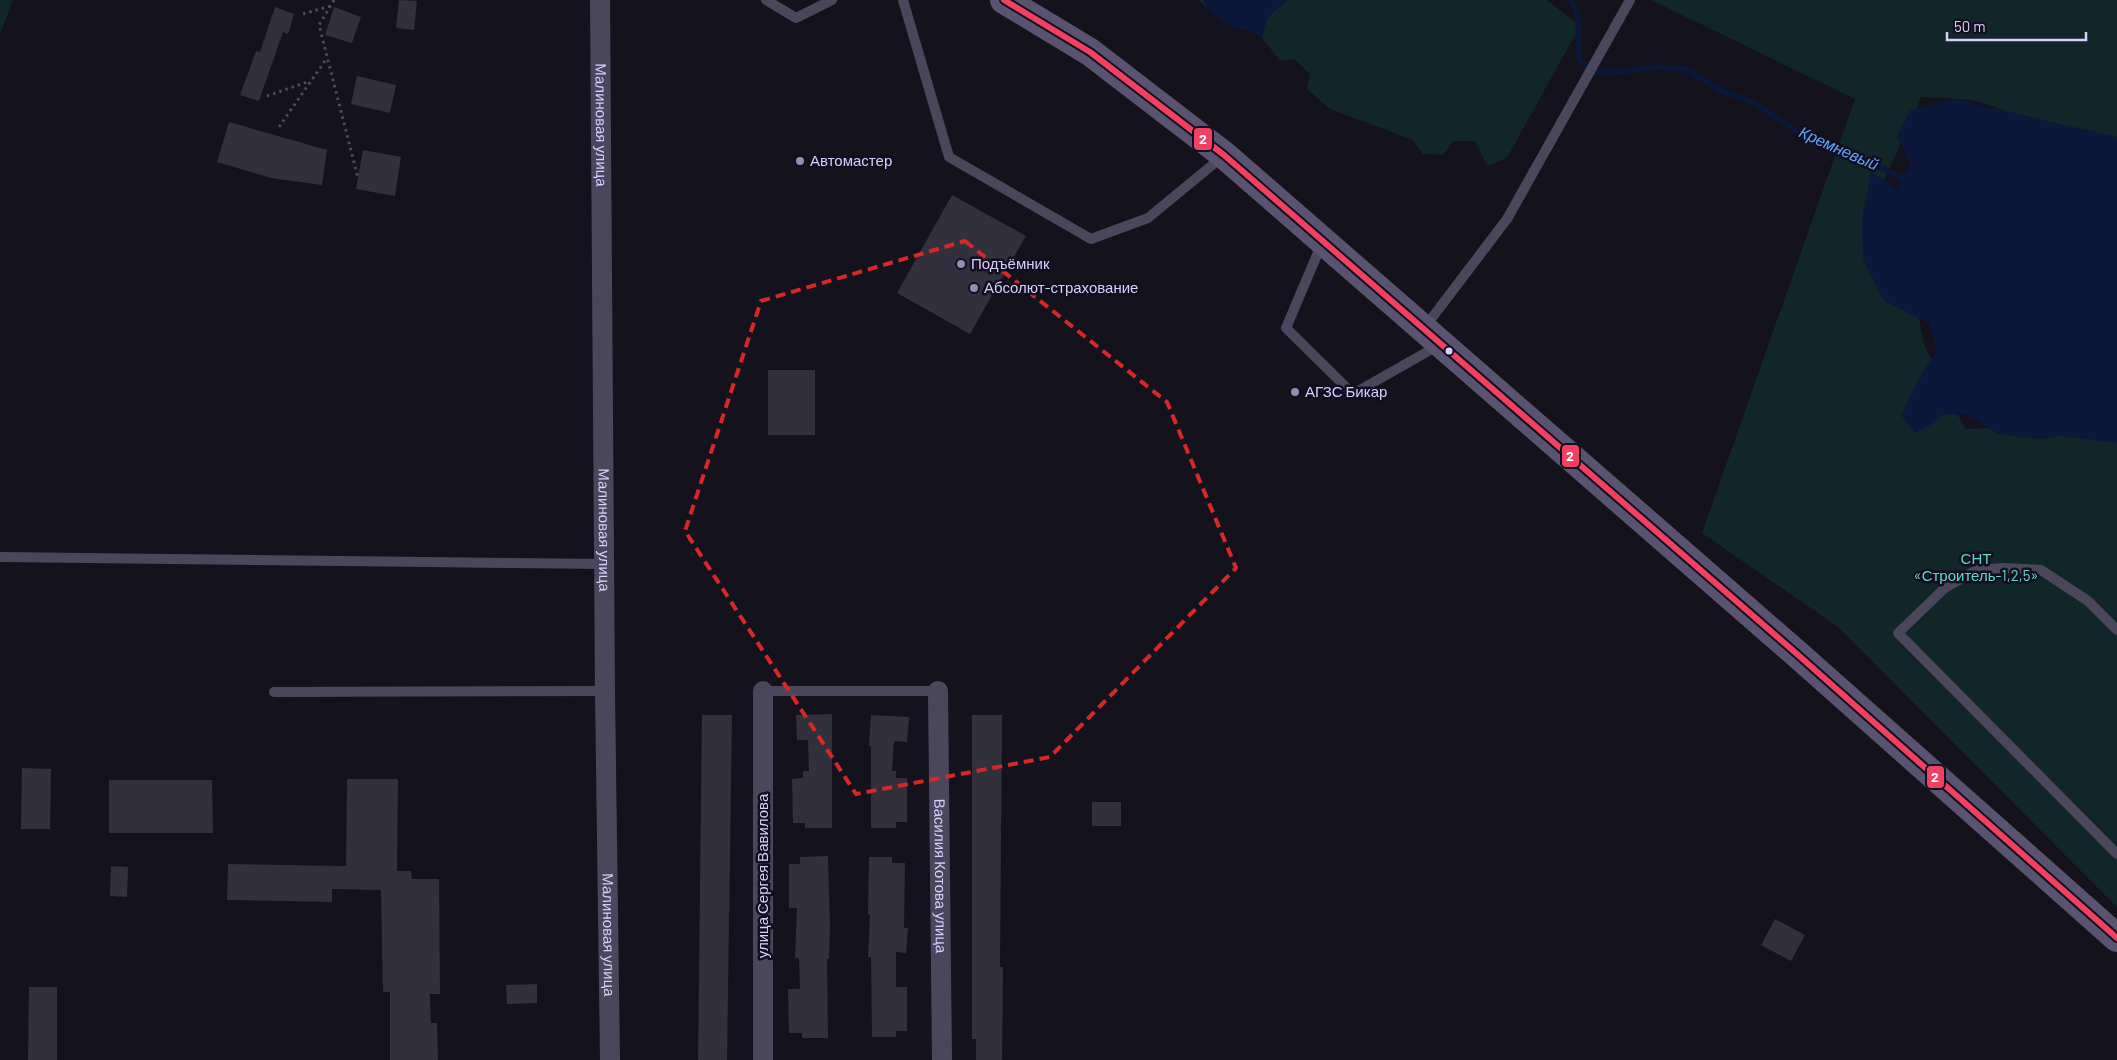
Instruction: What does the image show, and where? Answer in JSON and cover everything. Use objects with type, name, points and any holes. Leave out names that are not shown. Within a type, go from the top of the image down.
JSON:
[{"type":"main road","points":[[1004,0],[1090,52],[1224,155],[1433,336],[2117,938]]},
{"type":"street","name":"Малиновая улица","points":[[600,0],[605,692],[610,1060]]},
{"type":"street","name":"улица Сергея Вавилова","points":[[763,691],[763,1060]]},
{"type":"street","name":"Василия Котова улица","points":[[938,691],[942,1060]]},
{"type":"lane","points":[[766,0],[796,18],[832,0]]},
{"type":"lane","points":[[903,0],[949,157],[1091,238],[1148,218],[1224,155]]},
{"type":"lane","points":[[1323,240],[1286,328],[1353,394],[1433,336],[1506,219],[1630,0]]},
{"type":"lane","points":[[0,557],[604,564]]},
{"type":"lane","points":[[2117,630],[2088,601],[2041,570],[2002,568],[1977,570],[1946,587],[1898,633],[2117,854]]},
{"type":"lane","points":[[763,691],[938,691]]},
{"type":"lane","points":[[274,692],[605,692]]},
{"type":"path","points":[[334,0],[319,25],[358,178]]},
{"type":"path","points":[[303,14],[330,6]]},
{"type":"path","points":[[279,127],[327,57]]},
{"type":"path","points":[[267,96],[311,80]]},
{"type":"highlighted area","points":[[965,241],[1167,402],[1236,568],[1050,757],[856,794],[685,531],[761,301]]},
{"type":"green space","points":[[0,0],[13,0],[0,34]]},
{"type":"green space","points":[[1199,0],[1547,0],[1580,26],[1507,158],[1487,166],[1475,141],[1454,141],[1443,155],[1423,154],[1413,140],[1330,109],[1307,89],[1310,74],[1294,59],[1280,61],[1262,38],[1248,30],[1236,29],[1207,9]]},
{"type":"green space","name":"СНТ «Строитель-1,2,5»","points":[[1651,0],[2117,0],[2117,147],[2111,147],[1974,100],[1921,97],[1867,219],[1910,275],[1924,344],[1965,429],[2117,423],[2117,907],[1838,627],[1702,533],[1855,99]]},
{"type":"water","points":[[1204,0],[1288,0],[1268,17],[1262,38],[1248,30],[1236,29],[1207,9]]},
{"type":"water","points":[[1954,99],[2117,137],[2117,443],[2059,436],[2040,439],[1998,434],[1968,415],[1944,414],[1929,426],[1915,433],[1901,415],[1921,375],[1937,351],[1929,323],[1884,301],[1863,260],[1862,218],[1871,172],[1898,190],[1901,177],[1911,166],[1897,136],[1910,110]]},
{"type":"building","points":[[399,0],[417,1],[414,30],[396,28]]},
{"type":"building","points":[[275,7],[294,14],[288,34],[283,32],[259,101],[240,95],[256,51],[260,52]]},
{"type":"building","points":[[334,7],[361,17],[352,43],[325,35]]},
{"type":"building","points":[[357,76],[396,85],[390,113],[351,104]]},
{"type":"building","points":[[229,122],[327,150],[322,185],[271,178],[217,162]]},
{"type":"building","points":[[363,150],[401,157],[395,196],[356,189]]},
{"type":"building","name":"Подъёмник","points":[[952,195],[1026,236],[970,334],[897,293]]},
{"type":"building","points":[[768,370],[815,370],[815,435],[768,435]]},
{"type":"building","points":[[832,714],[832,828],[805,828],[805,823],[793,823],[792,779],[803,778],[803,771],[809,771],[808,740],[797,740],[796,715]]},
{"type":"building","points":[[702,715],[732,715],[727,1060],[698,1060]]},
{"type":"building","points":[[871,715],[909,717],[907,742],[894,741],[892,771],[896,771],[896,778],[907,778],[907,822],[896,822],[896,828],[871,828],[871,746],[869,746]]},
{"type":"building","points":[[972,715],[1002,715],[1000,967],[1003,967],[1002,1060],[976,1060],[976,1039],[972,1039]]},
{"type":"building","points":[[22,768],[51,769],[50,829],[21,829]]},
{"type":"building","points":[[347,779],[398,779],[397,871],[411,871],[412,879],[439,879],[440,994],[430,994],[431,1023],[437,1023],[438,1060],[390,1060],[390,992],[383,992],[381,890],[332,889],[332,902],[227,900],[228,864],[346,866]]},
{"type":"building","points":[[109,780],[212,780],[213,833],[109,833]]},
{"type":"building","points":[[1092,802],[1121,802],[1121,826],[1092,826]]},
{"type":"building","points":[[828,856],[830,926],[829,959],[827,959],[828,1038],[802,1038],[802,1033],[789,1033],[788,989],[800,989],[799,958],[795,958],[797,908],[789,908],[789,864],[800,864],[800,857]]},
{"type":"building","points":[[869,857],[892,857],[892,863],[905,863],[904,928],[908,928],[906,953],[896,952],[896,987],[907,987],[907,1031],[896,1031],[896,1037],[872,1037],[871,957],[868,957],[870,915],[868,915]]},
{"type":"building","points":[[111,866],[128,867],[127,897],[110,896]]},
{"type":"building","points":[[1775,919],[1805,935],[1791,961],[1761,945]]},
{"type":"building","points":[[537,984],[537,1003],[507,1004],[506,985]]},
{"type":"building","points":[[29,987],[57,987],[57,1060],[28,1060]]},
{"type":"waterway","name":"Кремневый","points":[[1571,0],[1578,15],[1579,58],[1590,72],[1615,72],[1657,67],[1684,69],[1723,91],[1754,103],[1801,134],[1830,142],[1906,180]]},
{"type":"transit line","name":"2","points":[[1004,0],[1090,52],[1224,155],[1797,654],[2117,938]]},
{"type":"place","name":"Автомастер","points":[[800,161]]},
{"type":"place","name":"Подъёмник","points":[[961,264]]},
{"type":"place","name":"Абсолют-страхование","points":[[974,288]]},
{"type":"place","name":"АГЗС Бикар","points":[[1295,392]]}]
